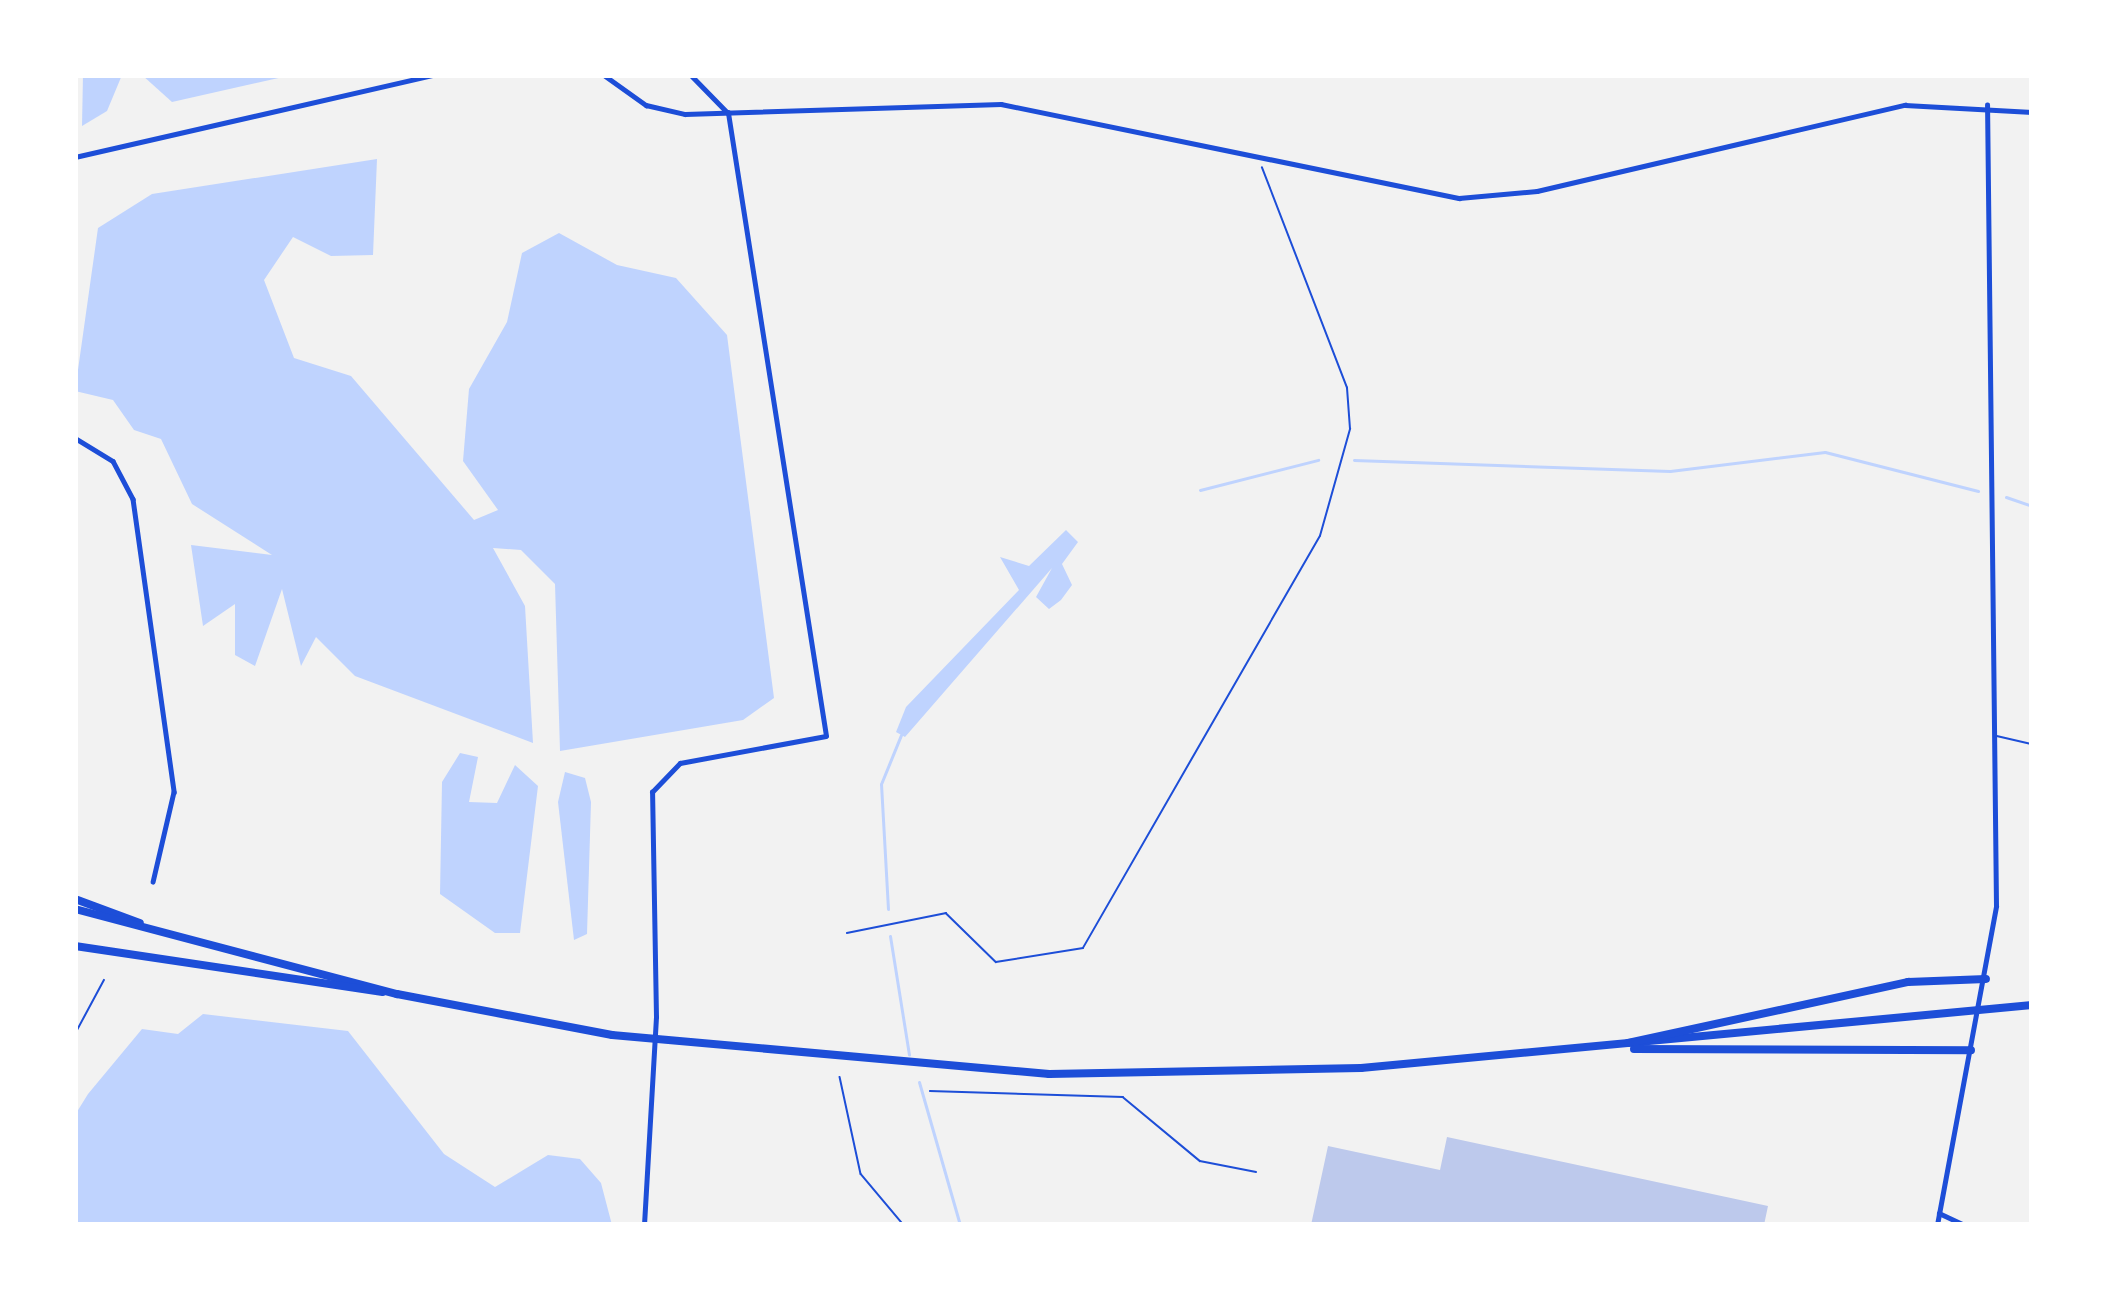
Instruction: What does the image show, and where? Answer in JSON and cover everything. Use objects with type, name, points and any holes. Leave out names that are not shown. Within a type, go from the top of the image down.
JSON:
[{"type":"highway","points":[[75,899],[170,933]]},
{"type":"highway","points":[[75,909],[397,994]]},
{"type":"highway","points":[[75,946],[397,994],[612,1035],[941,1070],[1361,1068],[2029,1005]]},
{"type":"highway","points":[[1615,1047],[1908,982],[1986,979]]},
{"type":"highway","points":[[1615,1047],[1971,1050]]},
{"type":"street","points":[[75,157],[433,75]]},
{"type":"street","points":[[604,75],[646,105],[728,113],[1000,104],[1459,198],[1537,191],[1905,105],[1987,105],[2032,112]]},
{"type":"street","points":[[644,1225],[656,1018],[650,821],[665,768],[826,736],[728,113],[691,75]]},
{"type":"street","points":[[1937,1225],[1986,979],[1996,736],[1987,105]]},
{"type":"street","points":[[75,438],[113,461],[133,500],[174,792],[154,882]]},
{"type":"street","points":[[1940,1213],[1965,1225]]},
{"type":"lane","points":[[1996,736],[2032,744]]},
{"type":"path","points":[[848,933],[946,913],[996,962],[1073,954],[1320,536],[1350,428],[1348,388],[1256,155]]},
{"type":"path","points":[[75,1034],[104,980]]},
{"type":"path","points":[[840,1077],[861,1174],[904,1225]]},
{"type":"path","points":[[930,1091],[1123,1097],[1200,1161],[1256,1172]]},
{"type":"water","points":[[83,75],[122,75],[107,111],[82,126]]},
{"type":"water","points":[[142,75],[292,75],[172,102]]},
{"type":"water","points":[[377,159],[373,255],[331,256],[293,237],[264,280],[294,358],[351,376],[474,520],[498,510],[463,461],[469,389],[507,322],[522,253],[559,233],[617,265],[676,278],[727,335],[774,698],[743,720],[560,751],[555,584],[521,550],[493,548],[525,606],[533,743],[355,676],[316,637],[301,666],[282,589],[255,666],[235,655],[235,604],[203,626],[191,545],[272,555],[192,504],[161,439],[134,430],[113,400],[75,391],[98,228],[152,194]]},
{"type":"water","points":[[1066,530],[1078,542],[1062,564],[1072,585],[1061,600],[1049,609],[1036,597],[1052,568],[905,737],[896,732],[906,707],[1019,590],[1000,557],[1029,566]]},
{"type":"water","points":[[460,753],[478,757],[469,802],[497,803],[515,765],[538,786],[520,933],[495,933],[440,894],[442,782]]},
{"type":"water","points":[[565,772],[585,778],[591,802],[587,934],[574,940],[558,802]]},
{"type":"water","points":[[203,1014],[348,1031],[444,1154],[495,1187],[548,1155],[580,1159],[601,1183],[612,1225],[75,1225],[75,1115],[142,1029],[178,1034]]},
{"type":"building","points":[[1447,1137],[1768,1206],[1764,1225],[1311,1225],[1328,1146],[1440,1170]]},
{"type":"waterway","points":[[1354,460],[1670,471],[1825,452],[1978,491]]},
{"type":"waterway","points":[[1200,490],[1318,460]]},
{"type":"waterway","points":[[2006,497],[2032,506]]},
{"type":"waterway","points":[[888,909],[881,784],[901,735]]},
{"type":"waterway","points":[[890,936],[909,1054]]},
{"type":"waterway","points":[[919,1082],[960,1225]]}]
